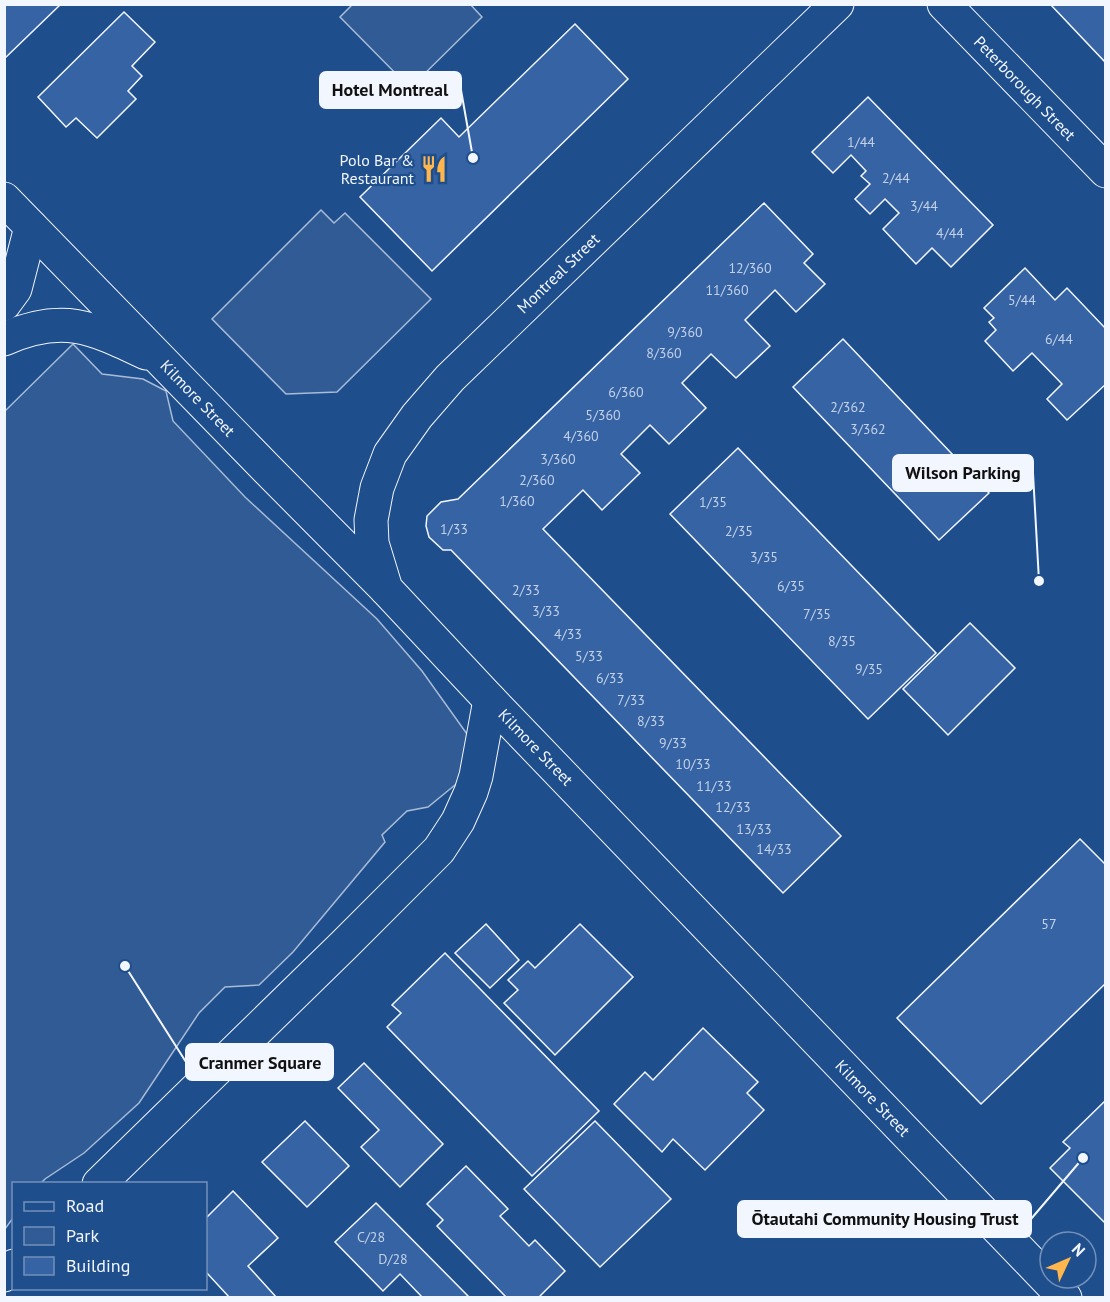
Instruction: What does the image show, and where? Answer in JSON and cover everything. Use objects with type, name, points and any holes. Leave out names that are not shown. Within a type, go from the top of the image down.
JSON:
[{"type":"main road","name":"Montreal Street","points":[[386,589],[372,543],[371,520],[377,488],[390,454],[417,416],[450,378],[837,4]]},
{"type":"main road","name":"Peterborough Street","points":[[944,4],[1106,171]]},
{"type":"main road","name":"Kilmore Street","points":[[4,199],[386,589],[1065,1298]]},
{"type":"main road","points":[[4,304],[15,289],[31,227]]},
{"type":"main road","points":[[4,339],[35,327],[54,324],[77,325],[119,340],[161,360]]},
{"type":"main road","points":[[101,1182],[439,850],[458,821],[471,792],[490,700]]},
{"type":"green space","points":[[470,4],[482,17],[410,88],[340,17],[352,5]]},
{"type":"green space","points":[[321,210],[334,223],[345,213],[431,299],[337,392],[286,394],[212,319]]},
{"type":"green space","points":[[73,344],[102,374],[143,379],[166,391],[173,421],[245,497],[377,619],[422,671],[467,734],[466,776],[428,807],[407,811],[382,835],[385,842],[293,952],[259,985],[225,987],[199,1013],[139,1103],[84,1153],[42,1182],[12,1182],[12,1219],[5,1229],[5,411]]},
{"type":"building","points":[[4,4],[61,4],[4,59]]},
{"type":"building","points":[[1106,4],[1106,63],[1051,5]]},
{"type":"building","points":[[124,12],[155,42],[132,66],[142,76],[128,91],[136,99],[97,138],[76,118],[66,127],[38,97]]},
{"type":"building","points":[[575,24],[628,79],[432,271],[360,197],[441,118],[459,137]]},
{"type":"building","points":[[868,97],[993,225],[951,267],[932,248],[916,264],[883,229],[899,213],[885,199],[870,214],[855,199],[870,184],[861,176],[866,171],[851,155],[833,173],[812,152]]},
{"type":"building","points":[[764,203],[813,254],[804,263],[825,284],[796,312],[775,290],[745,320],[770,346],[736,378],[711,354],[682,383],[706,408],[669,444],[650,425],[621,454],[640,473],[602,510],[583,490],[543,529],[841,836],[783,893],[451,550],[443,550],[429,537],[426,526],[427,516],[441,502],[458,499]]},
{"type":"building","points":[[1025,268],[1055,300],[1067,288],[1106,329],[1106,384],[1067,420],[1047,399],[1062,384],[1032,353],[1013,371],[985,341],[996,330],[989,322],[994,318],[984,308]]},
{"type":"building","points":[[843,339],[989,493],[939,540],[793,387]]},
{"type":"building","points":[[738,448],[936,653],[868,719],[670,514]]},
{"type":"building","points":[[970,623],[1015,668],[948,735],[903,689]]},
{"type":"building","points":[[1080,839],[1106,865],[1106,983],[981,1104],[897,1018]]},
{"type":"building","points":[[486,924],[519,960],[490,988],[455,953]]},
{"type":"building","points":[[580,924],[633,977],[555,1055],[504,1003],[518,990],[508,980],[528,961],[535,968]]},
{"type":"building","points":[[445,953],[599,1111],[532,1176],[387,1027],[401,1013],[392,1005]]},
{"type":"building","points":[[703,1028],[758,1082],[747,1093],[764,1110],[705,1170],[673,1139],[662,1152],[614,1104],[645,1072],[653,1080]]},
{"type":"building","points":[[364,1063],[443,1144],[400,1187],[361,1147],[379,1130],[338,1088]]},
{"type":"building","points":[[1106,1100],[1106,1224],[1050,1168],[1070,1148],[1063,1142]]},
{"type":"building","points":[[305,1121],[349,1166],[307,1207],[262,1162]]},
{"type":"building","points":[[595,1121],[671,1199],[600,1267],[524,1189]]},
{"type":"building","points":[[466,1166],[508,1209],[500,1216],[529,1246],[535,1240],[565,1271],[538,1298],[507,1298],[437,1226],[443,1220],[427,1204]]},
{"type":"building","points":[[233,1191],[278,1238],[248,1266],[277,1298],[230,1298],[207,1273],[207,1217]]},
{"type":"building","points":[[376,1203],[470,1298],[423,1298],[400,1274],[383,1291],[335,1242]]},
{"type":"place","name":"Hotel Montreal","points":[[473,158]]},
{"type":"place","name":"Polo Bar & Restaurant","points":[[434,169]]},
{"type":"place","name":"Wilson Parking","points":[[1039,581]]},
{"type":"place","name":"Cranmer Square","points":[[125,966]]},
{"type":"place","name":"Ōtautahi Community Housing Trust","points":[[1083,1158]]}]
